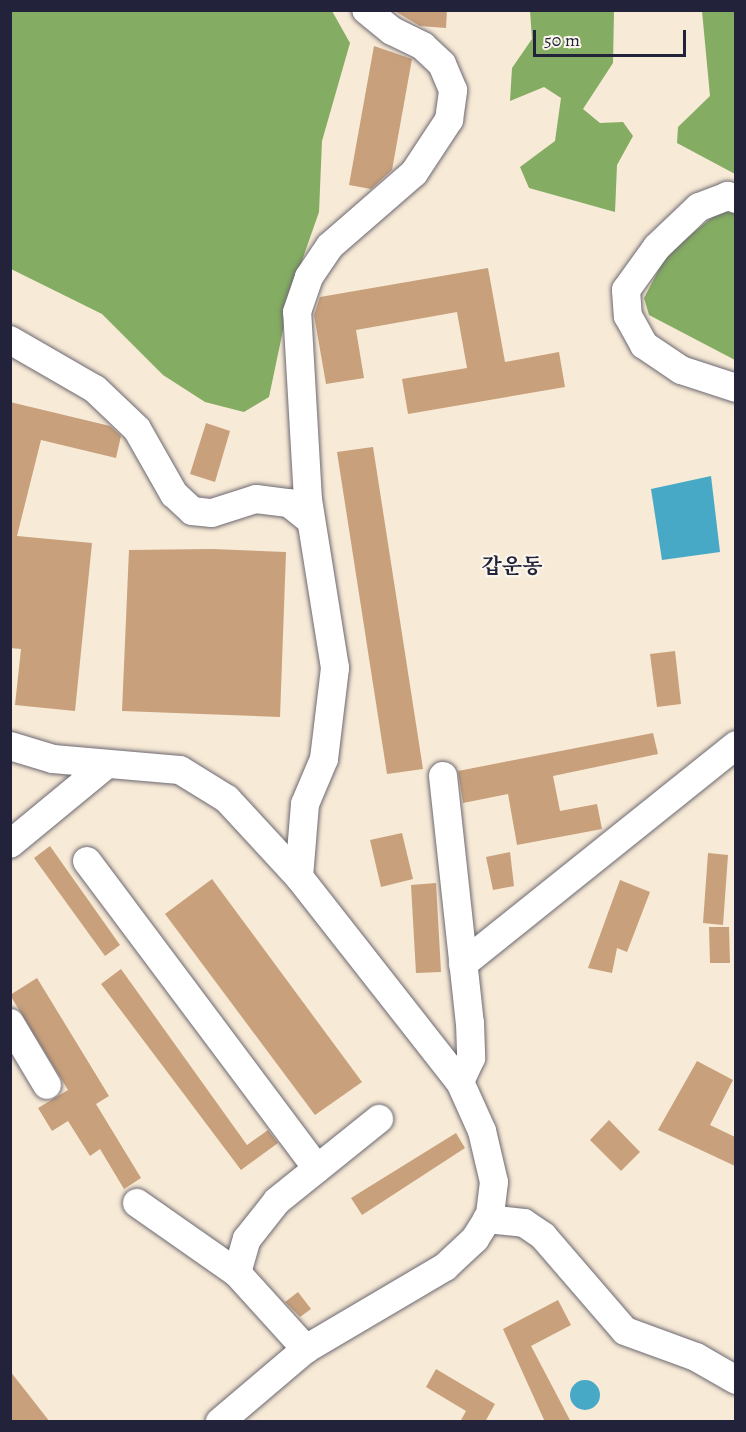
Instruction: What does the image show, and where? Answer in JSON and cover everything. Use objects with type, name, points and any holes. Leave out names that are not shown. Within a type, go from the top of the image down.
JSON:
[{"type":"street","points":[[299,877],[305,804],[324,759],[334,706],[335,668],[311,521],[297,312],[309,278],[330,246],[414,172],[449,120],[453,90],[442,64],[423,46],[392,31],[366,10]]},
{"type":"street","points":[[735,199],[728,196],[699,207],[657,247],[626,290],[628,316],[644,345],[681,370],[735,388]]},
{"type":"street","points":[[10,340],[95,389],[136,429],[174,494],[192,512],[212,513],[256,499],[289,503],[311,521]]},
{"type":"street","points":[[463,964],[617,838],[664,808],[735,745]]},
{"type":"street","points":[[10,746],[106,765],[180,770],[227,799],[299,877],[460,1082],[483,1131],[494,1182],[487,1219],[445,1267],[306,1349],[220,1422]]},
{"type":"street","points":[[10,844],[106,765]]},
{"type":"street","points":[[443,776],[471,1058],[460,1082]]},
{"type":"street","points":[[87,861],[317,1168]]},
{"type":"street","points":[[10,1023],[47,1085]]},
{"type":"street","points":[[237,1273],[247,1239],[277,1201],[379,1119]]},
{"type":"street","points":[[137,1203],[237,1273],[306,1349]]},
{"type":"street","points":[[487,1219],[524,1223],[543,1236],[625,1331],[696,1357],[735,1380]]},
{"type":"green space","points":[[11,11],[332,11],[350,43],[322,141],[319,212],[291,292],[269,397],[244,412],[205,402],[163,375],[102,314],[11,269]]},
{"type":"green space","points":[[530,11],[614,11],[613,63],[583,109],[600,123],[623,122],[633,136],[617,165],[615,212],[529,188],[520,167],[555,141],[561,98],[544,87],[510,101],[512,68],[532,39]]},
{"type":"green space","points":[[702,11],[735,11],[735,174],[677,143],[678,127],[710,96]]},
{"type":"green space","points":[[720,211],[735,213],[735,360],[649,315],[644,298],[667,254]]},
{"type":"water","points":[[711,476],[720,552],[662,560],[651,489]]},
{"type":"water","points":[[585,1380],[596,1384],[600,1395],[596,1406],[585,1410],[574,1406],[570,1395],[574,1384]]},
{"type":"building","points":[[393,10],[447,10],[446,28],[420,26]]},
{"type":"building","points":[[374,46],[412,59],[392,170],[371,189],[349,185]]},
{"type":"building","points":[[488,268],[505,362],[559,352],[565,387],[408,414],[402,379],[467,368],[457,312],[356,330],[364,378],[326,384],[314,315],[320,297]]},
{"type":"building","points":[[10,402],[110,426],[121,436],[116,458],[41,440],[17,536],[92,543],[75,711],[15,705],[21,649],[10,648]]},
{"type":"building","points":[[206,423],[230,431],[215,482],[190,474]]},
{"type":"building","points":[[373,447],[423,769],[387,774],[337,452]]},
{"type":"building","points":[[212,549],[286,552],[280,717],[122,711],[129,550]]},
{"type":"building","points":[[675,651],[681,704],[657,707],[650,654]]},
{"type":"building","points":[[653,733],[658,754],[553,776],[560,811],[597,804],[602,829],[517,845],[508,794],[463,803],[458,771]]},
{"type":"building","points":[[402,833],[413,879],[381,887],[370,840]]},
{"type":"building","points":[[50,846],[120,945],[105,956],[34,858]]},
{"type":"building","points":[[510,852],[514,886],[493,890],[486,857]]},
{"type":"building","points":[[708,853],[728,855],[723,925],[703,923]]},
{"type":"building","points":[[212,879],[362,1082],[315,1115],[165,914]]},
{"type":"building","points":[[620,880],[650,892],[627,952],[617,948],[612,973],[588,968]]},
{"type":"building","points":[[436,883],[441,972],[416,973],[411,885]]},
{"type":"building","points":[[709,927],[729,927],[730,963],[710,963]]},
{"type":"building","points":[[121,969],[247,1145],[268,1130],[278,1143],[241,1170],[101,984]]},
{"type":"building","points":[[37,978],[109,1096],[96,1104],[141,1178],[124,1189],[100,1149],[90,1156],[68,1121],[52,1131],[38,1108],[68,1090],[10,995]]},
{"type":"building","points":[[697,1061],[733,1080],[710,1125],[735,1137],[735,1166],[658,1130]]},
{"type":"building","points":[[609,1120],[640,1152],[621,1171],[590,1140]]},
{"type":"building","points":[[456,1133],[465,1148],[362,1215],[351,1198]]},
{"type":"building","points":[[298,1292],[311,1309],[300,1317],[285,1302]]},
{"type":"building","points":[[558,1300],[571,1325],[531,1346],[571,1422],[545,1422],[503,1329]]},
{"type":"building","points":[[436,1369],[495,1404],[485,1422],[460,1422],[466,1411],[426,1387]]},
{"type":"building","points":[[10,1371],[50,1422],[10,1422]]},
{"type":"district","name":"갑운동","points":[[512,566]]}]
